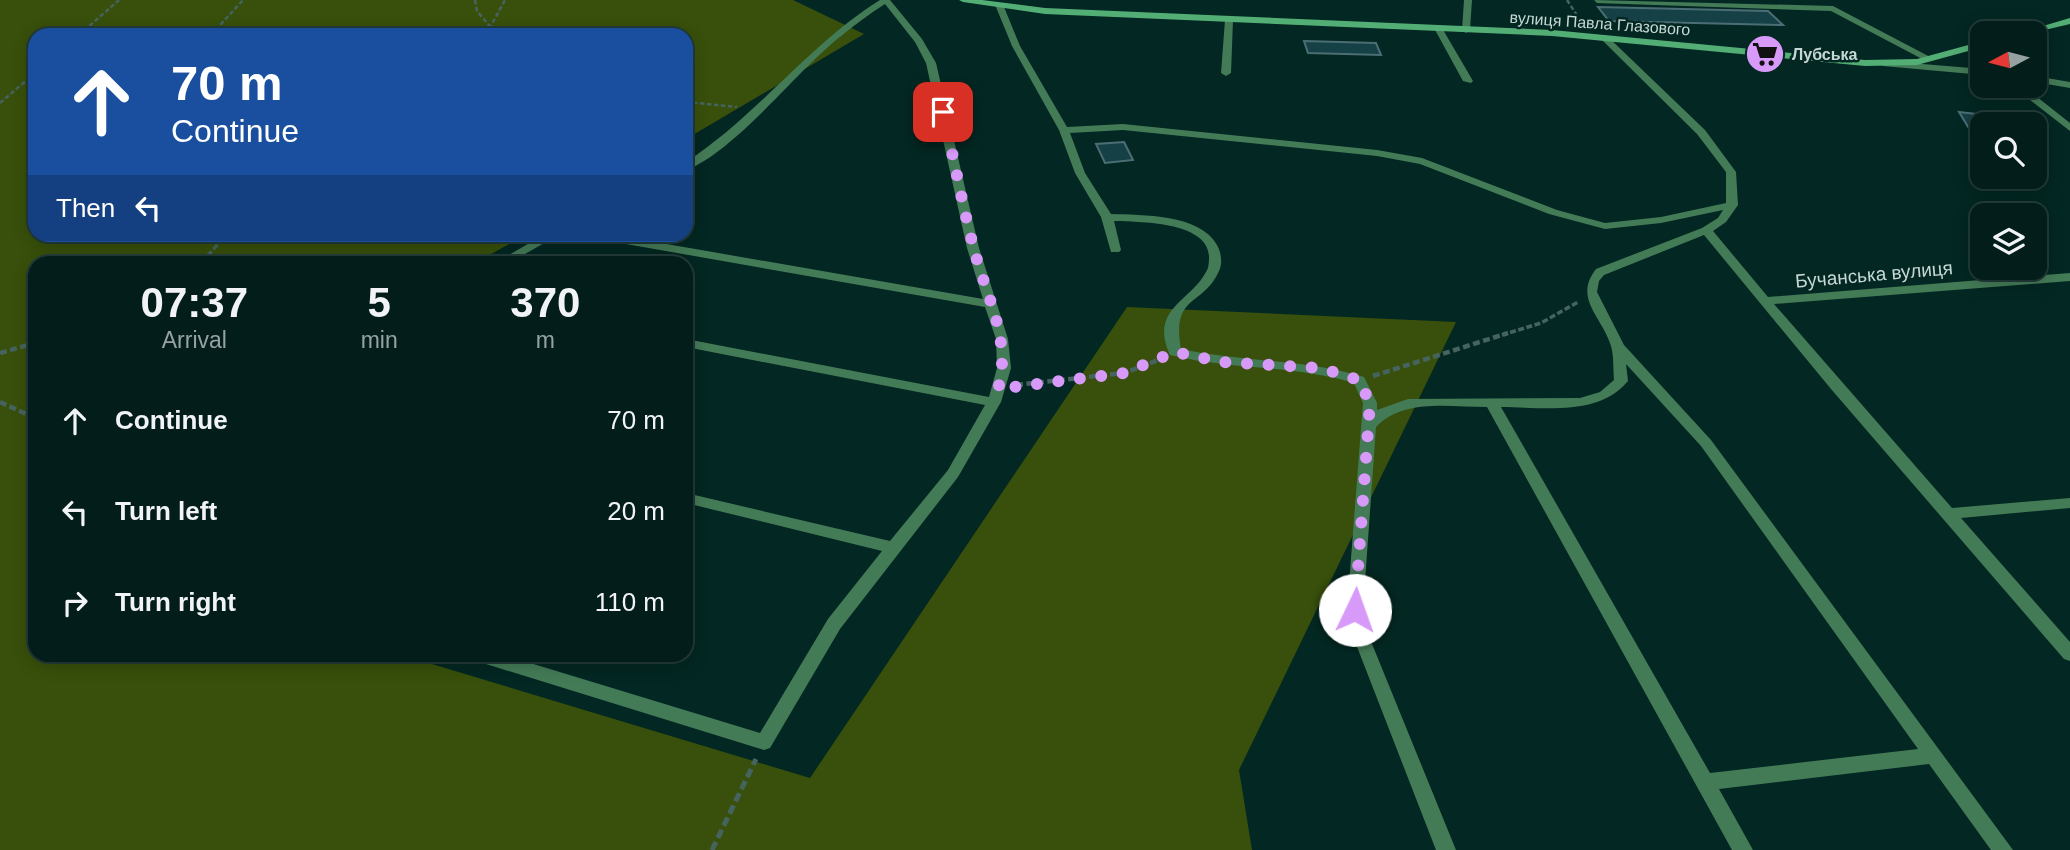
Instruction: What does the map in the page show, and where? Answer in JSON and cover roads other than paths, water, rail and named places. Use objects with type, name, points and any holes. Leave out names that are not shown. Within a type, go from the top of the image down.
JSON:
[{"type":"main road","name":"вулиця Павла Глазового","points":[[963,0],[1000,7],[1596,37],[1886,64]]},
{"type":"main road","points":[[2048,26],[2070,20]]},
{"type":"main road","points":[[1886,64],[1929,59],[1970,48]]},
{"type":"street","points":[[502,662],[765,742],[834,625],[953,473],[996,396],[1004,368],[1002,339],[973,248],[931,63],[919,41],[886,0],[841,28],[729,137],[693,162]]},
{"type":"street","points":[[1466,30],[1468,0]]},
{"type":"street","points":[[1822,0],[1833,9],[1929,59]]},
{"type":"street","points":[[1597,1],[1833,9]]},
{"type":"street","points":[[1000,7],[1016,46],[1065,130],[1080,173],[1107,217],[1115,250]]},
{"type":"street","points":[[1226,73],[1229,20]]},
{"type":"street","points":[[1438,28],[1468,81]]},
{"type":"street","points":[[1596,37],[1701,132],[1731,172],[1732,205],[1722,220],[1706,230],[1600,272],[1593,281],[1591,292],[1618,348],[1706,443],[2003,850]]},
{"type":"street","name":"вулиця Павла Глазового","points":[[1886,64],[1970,71]]},
{"type":"street","points":[[2048,81],[2070,85]]},
{"type":"street","points":[[2032,98],[2070,128]]},
{"type":"street","points":[[1065,130],[1123,127],[1377,153],[1422,161],[1553,212],[1605,226],[1661,220],[1732,205]]},
{"type":"street","points":[[1107,217],[1184,225],[1205,236],[1213,249],[1217,260],[1214,270],[1171,318],[1170,333],[1175,352],[1222,362],[1321,368],[1359,380],[1370,403],[1355,610],[1362,639],[1446,850]]},
{"type":"street","points":[[1706,230],[1765,302],[2070,654]]},
{"type":"street","points":[[514,256],[540,242]]},
{"type":"street","points":[[632,242],[992,304]]},
{"type":"street","name":"Бучанська вулиця","points":[[1765,302],[2070,277]]},
{"type":"street","points":[[693,344],[996,396]]},
{"type":"street","points":[[1369,426],[1381,414],[1408,403],[1580,402],[1605,395],[1621,381],[1618,348]]},
{"type":"street","points":[[1492,404],[1743,850]]},
{"type":"street","points":[[693,500],[893,548]]},
{"type":"street","points":[[1949,514],[2070,503]]},
{"type":"street","points":[[1704,782],[1933,755]]},
{"type":"place","name":"Лубська","points":[[1765,54]]}]
